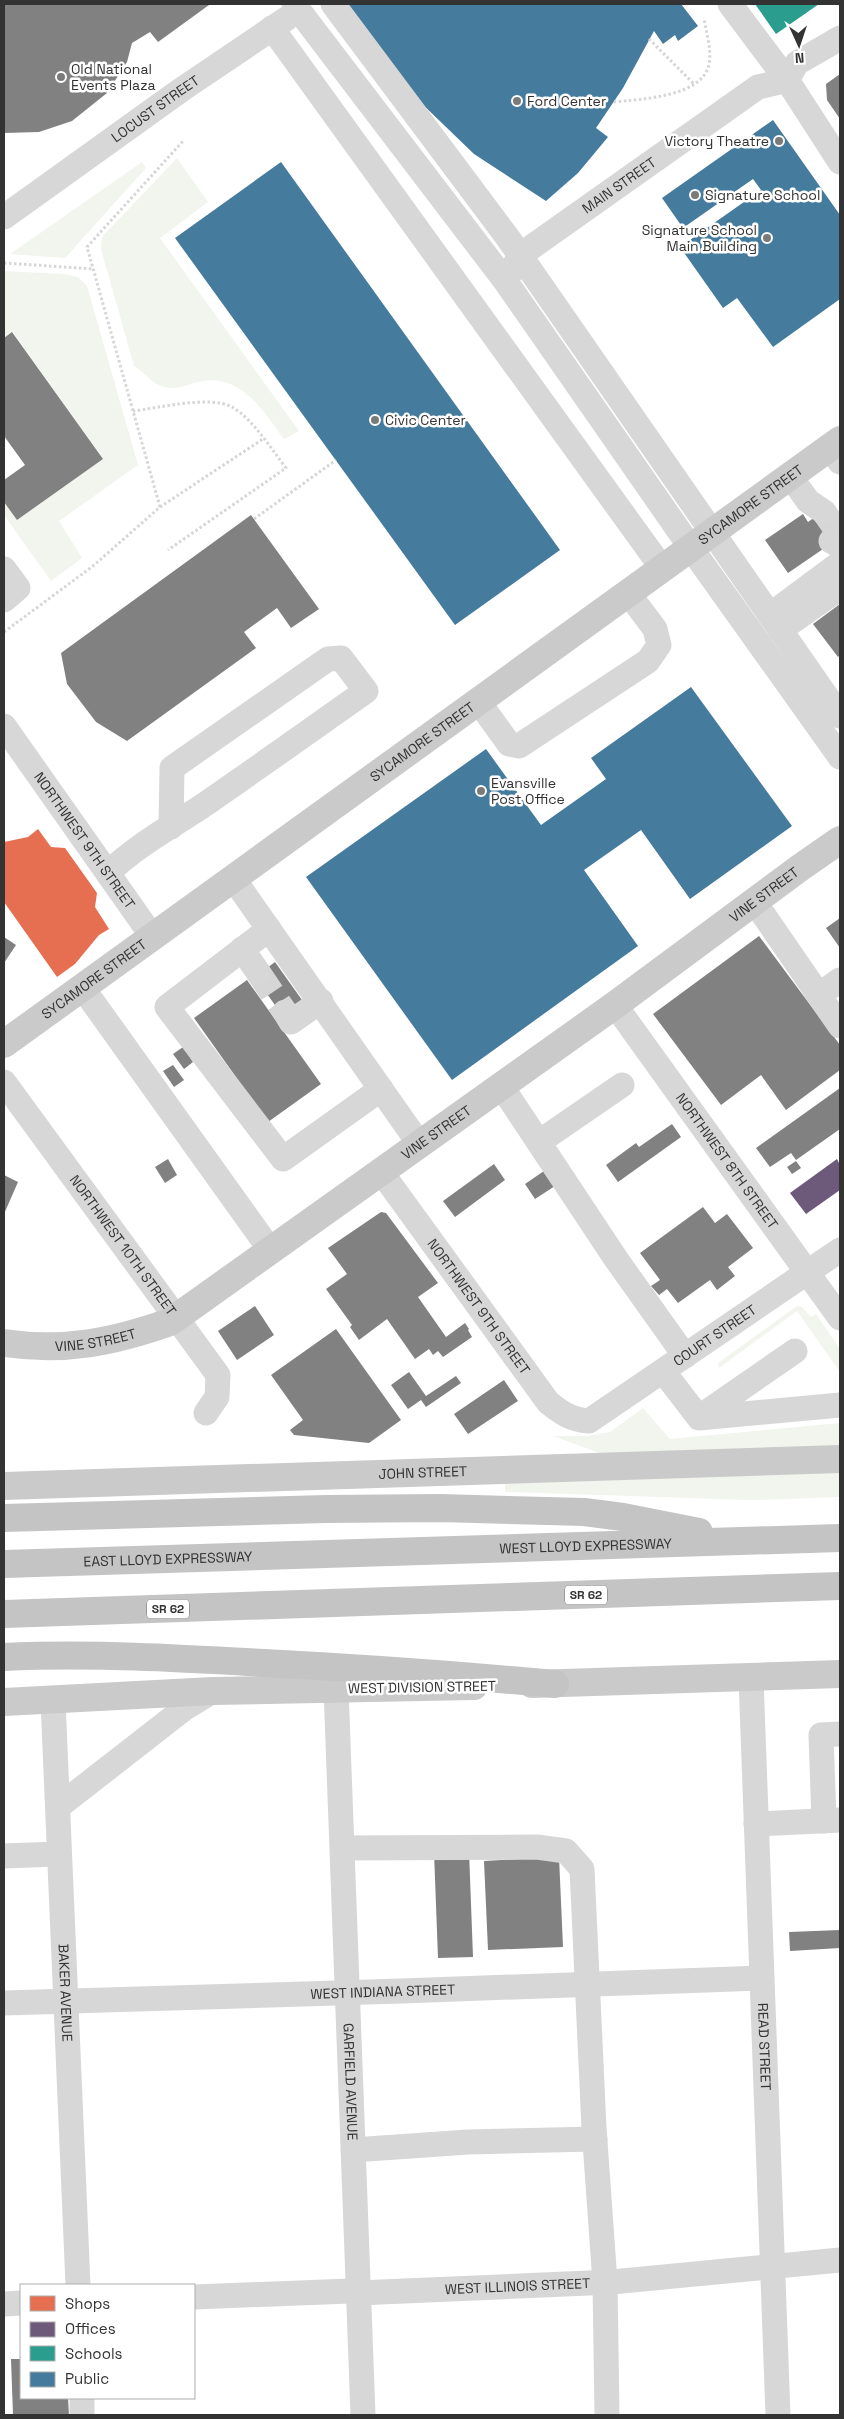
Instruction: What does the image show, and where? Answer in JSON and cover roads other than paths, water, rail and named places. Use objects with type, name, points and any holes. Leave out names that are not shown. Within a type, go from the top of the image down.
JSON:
[{"type":"highway","points":[[4,1518],[326,1509],[440,1508],[584,1512],[745,1541]]},
{"type":"highway","name":"WEST LLOYD EXPRESSWAY","points":[[331,1555],[840,1538]]},
{"type":"highway","name":"EAST LLOYD EXPRESSWAY","points":[[4,1564],[331,1555]]},
{"type":"highway","name":"SR 62","points":[[4,1614],[840,1586]]},
{"type":"highway","points":[[4,1657],[125,1656],[204,1659],[418,1672],[554,1684]]},
{"type":"main road","name":"SYCAMORE STREET","points":[[4,1044],[790,476],[837,450]]},
{"type":"main road","name":"VINE STREET","points":[[4,1343],[44,1348],[90,1345],[125,1338],[177,1318],[382,1173],[840,840]]},
{"type":"main road","name":"JOHN STREET","points":[[4,1486],[840,1459]]},
{"type":"main road","name":"WEST DIVISION STREET","points":[[4,1702],[53,1701],[213,1691],[434,1688],[840,1674]]},
{"type":"street","points":[[333,4],[508,238],[840,756]]},
{"type":"street","points":[[730,4],[787,80],[840,162]]},
{"type":"street","points":[[300,6],[701,540],[775,623],[840,716]]},
{"type":"street","name":"LOCUST STREET","points":[[4,217],[272,28],[300,6]]},
{"type":"street","points":[[272,28],[662,568]]},
{"type":"street","points":[[787,80],[798,63],[840,38]]},
{"type":"street","name":"MAIN STREET","points":[[506,282],[519,256],[758,87],[787,80]]},
{"type":"street","points":[[790,476],[815,511]]},
{"type":"street","points":[[775,623],[837,550]]},
{"type":"street","points":[[775,623],[840,588]]},
{"type":"street","points":[[478,701],[509,744],[519,746],[648,661],[659,645],[655,629],[628,593]]},
{"type":"street","points":[[108,873],[126,855],[171,826],[366,691],[340,658],[328,659],[172,768],[171,826]]},
{"type":"street","name":"NORTHWEST 9TH STREET","points":[[8,743],[108,873],[152,936]]},
{"type":"street","points":[[233,878],[321,1001],[420,1145]]},
{"type":"street","points":[[754,901],[839,1022]]},
{"type":"street","points":[[269,929],[167,1007],[283,1159],[381,1089]]},
{"type":"street","points":[[242,949],[258,972]]},
{"type":"street","points":[[819,995],[840,980]]},
{"type":"street","points":[[82,987],[272,1251]]},
{"type":"street","points":[[285,1012],[291,1022],[321,1001]]},
{"type":"street","name":"NORTHWEST 8TH STREET","points":[[615,1005],[840,1318]]},
{"type":"street","name":"NORTHWEST 10TH STREET","points":[[4,1082],[218,1375],[217,1397],[206,1413]]},
{"type":"street","points":[[539,1142],[622,1084]]},
{"type":"street","points":[[502,1086],[616,1259],[685,1356]]},
{"type":"street","name":"NORTHWEST 9TH STREET","points":[[382,1173],[548,1402],[560,1412],[576,1420],[589,1421]]},
{"type":"street","name":"COURT STREET","points":[[589,1421],[808,1274],[840,1250]]},
{"type":"street","points":[[699,1418],[796,1350]]},
{"type":"street","points":[[662,1371],[699,1418]]},
{"type":"street","points":[[699,1418],[840,1405]]},
{"type":"street","name":"READ STREET","points":[[751,1678],[778,2415]]},
{"type":"street","name":"GARFIELD AVENUE","points":[[336,1688],[363,2415]]},
{"type":"street","points":[[58,1807],[185,1708],[213,1691]]},
{"type":"street","name":"BAKER AVENUE","points":[[53,1701],[78,2284]]},
{"type":"street","points":[[756,1824],[832,1820],[821,1734],[840,1734]]},
{"type":"street","points":[[343,1848],[537,1847],[566,1851],[582,1869],[604,2282],[607,2415]]},
{"type":"street","points":[[4,1856],[59,1854]]},
{"type":"street","name":"WEST INDIANA STREET","points":[[4,2003],[761,1978]]},
{"type":"street","points":[[353,2150],[468,2142],[595,2139]]},
{"type":"street","name":"WEST ILLINOIS STREET","points":[[195,2297],[350,2291],[358,2293],[604,2282],[772,2268],[840,2260]]},
{"type":"street","points":[[4,2304],[20,2303]]},
{"type":"street","points":[[82,2399],[82,2415]]},
{"type":"tunnel","points":[[824,512],[840,535]]},
{"type":"tunnel","points":[[258,972],[285,1012]]},
{"type":"place","name":"Old National Events Plaza","points":[[61,77]]},
{"type":"place","name":"Ford Center","points":[[517,101]]},
{"type":"place","name":"Victory Theatre","points":[[779,141]]},
{"type":"place","name":"Signature School","points":[[695,195]]},
{"type":"place","name":"Signature School Main Building","points":[[767,238]]},
{"type":"place","name":"Civic Center","points":[[375,420]]},
{"type":"place","name":"Evansville Post Office","points":[[481,791]]}]
